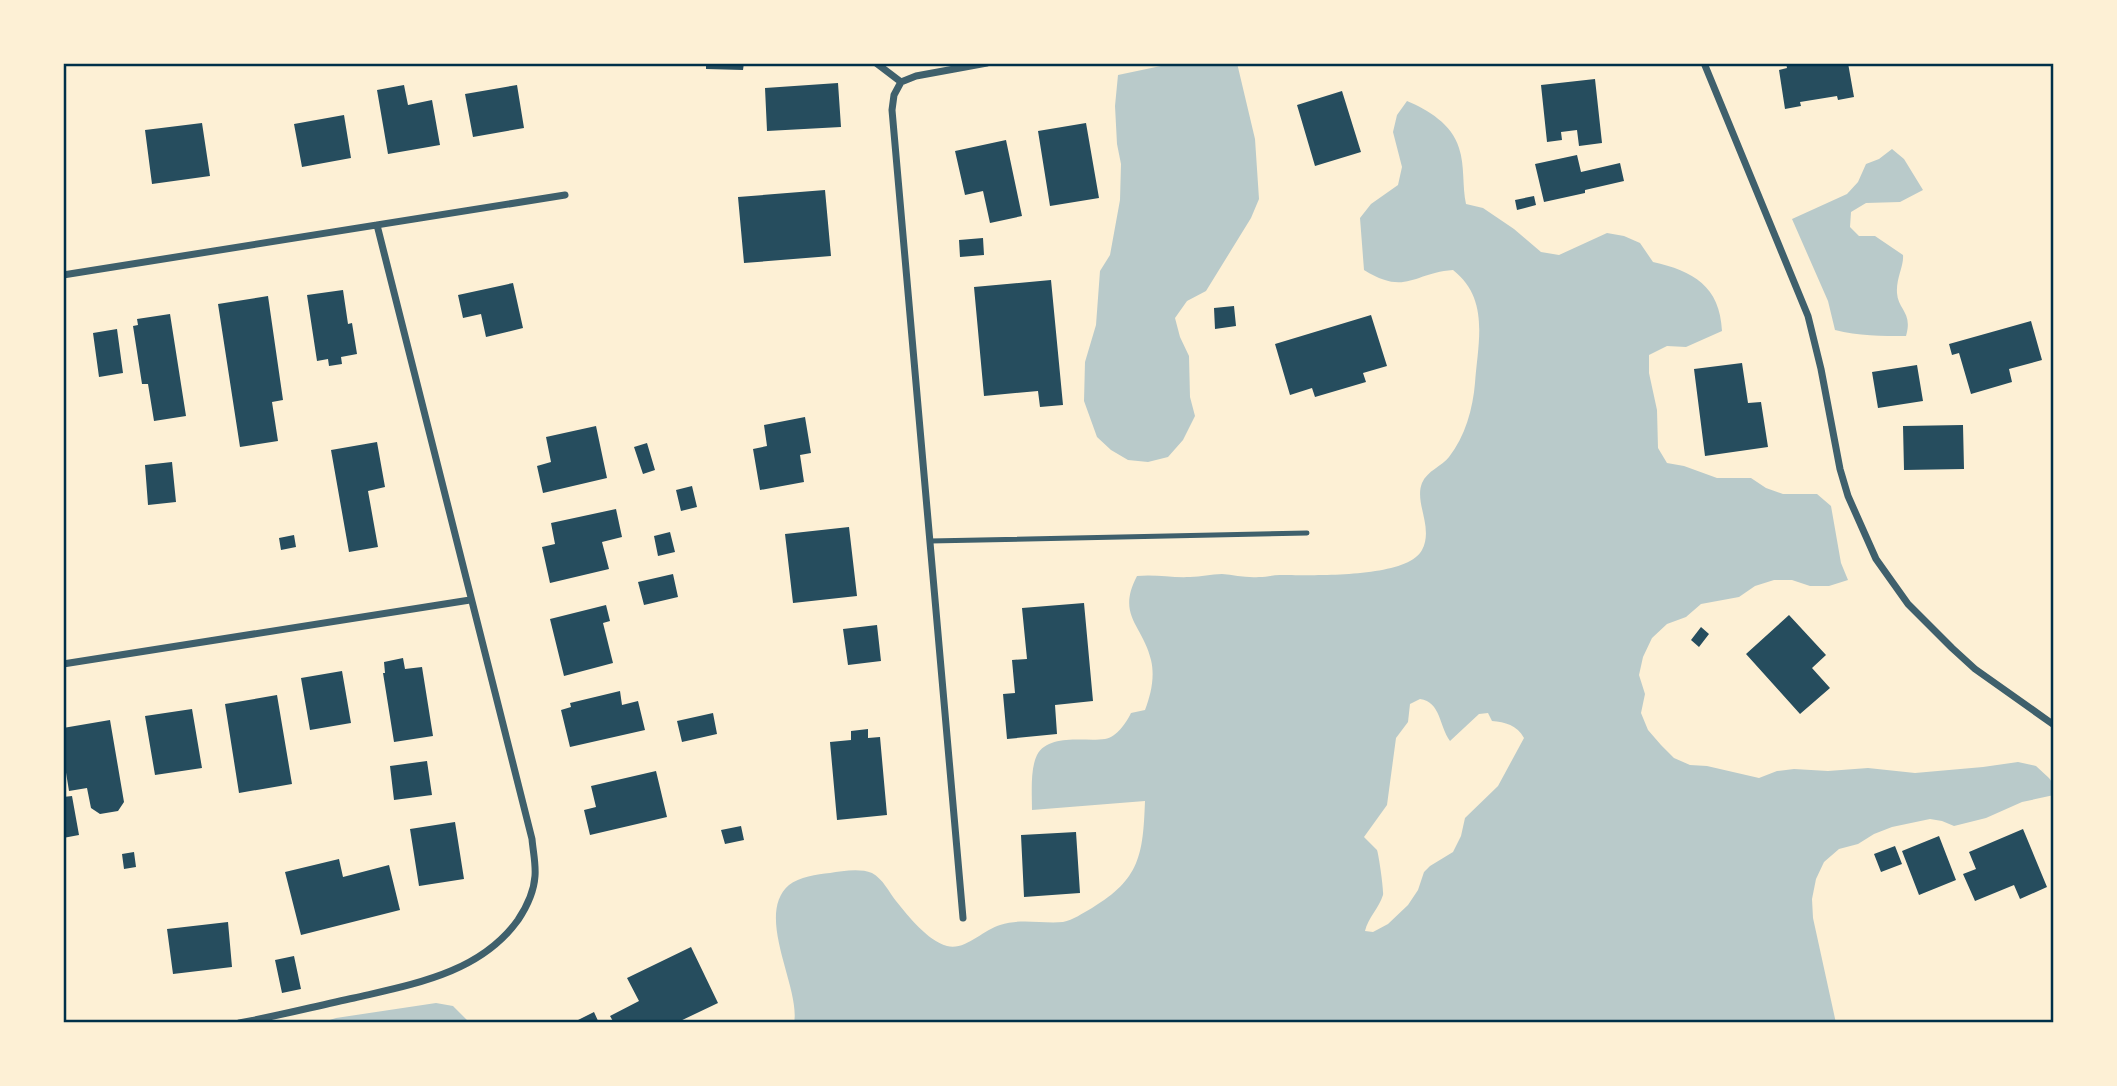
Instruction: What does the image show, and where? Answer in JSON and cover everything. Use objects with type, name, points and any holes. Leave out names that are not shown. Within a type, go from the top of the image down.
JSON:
[{"type":"street","points":[[876,63],[901,82]]},
{"type":"street","points":[[963,918],[892,110],[894,94],[901,82],[916,76],[987,63]]},
{"type":"street","points":[[1704,63],[1808,316],[1840,469],[1848,496],[1876,559],[1908,604],[1952,648],[1975,669],[2054,725]]},
{"type":"street","points":[[63,275],[565,195]]},
{"type":"street","points":[[239,1023],[400,987],[438,976],[484,955],[505,936],[523,912],[535,878],[532,839],[377,225]]},
{"type":"street","points":[[63,664],[470,600]]},
{"type":"lane","points":[[930,541],[1307,533]]},
{"type":"shaded area","points":[[1175,63],[1237,63],[1255,139],[1259,199],[1251,218],[1206,291],[1187,301],[1175,318],[1189,356],[1190,397],[1195,416],[1183,440],[1168,457],[1148,462],[1128,460],[1097,437],[1084,401],[1085,362],[1096,325],[1100,271],[1110,255],[1120,200],[1121,164],[1115,106],[1118,75]]},
{"type":"shaded area","points":[[1407,101],[1431,113],[1445,125],[1456,139],[1461,155],[1466,204],[1483,208],[1541,252],[1559,255],[1607,233],[1624,236],[1640,243],[1653,262],[1680,270],[1702,283],[1716,302],[1722,331],[1686,347],[1667,346],[1649,355],[1649,373],[1657,410],[1658,448],[1667,463],[1717,478],[1751,478],[1766,488],[1783,494],[1817,494],[1831,506],[1841,563],[1848,580],[1829,586],[1810,586],[1792,580],[1774,580],[1755,586],[1739,597],[1701,604],[1686,617],[1667,624],[1652,638],[1643,657],[1639,675],[1645,694],[1641,713],[1648,730],[1661,745],[1674,758],[1690,765],[1707,766],[1759,778],[1777,771],[1794,769],[1828,771],[1868,768],[1915,773],[2018,762],[2036,766],[2054,785],[2054,795],[2022,802],[1986,818],[1954,826],[1930,819],[1892,827],[1858,844],[1839,849],[1824,862],[1816,879],[1812,899],[1813,918],[1836,1023],[794,1023],[794,1008],[777,933],[776,914],[779,898],[789,885],[798,880],[845,871],[872,873],[883,882],[896,901],[926,933],[940,943],[954,947],[1008,923],[1070,920],[1108,897],[1129,876],[1140,851],[1145,801],[1032,810],[1032,782],[1033,767],[1043,748],[1059,741],[1109,738],[1121,729],[1131,713],[1145,710],[1153,673],[1147,648],[1130,611],[1131,590],[1137,576],[1194,577],[1222,574],[1254,577],[1378,571],[1413,559],[1422,550],[1426,533],[1420,499],[1422,483],[1427,475],[1449,457],[1460,441],[1467,422],[1474,393],[1479,322],[1472,294],[1453,270],[1400,282],[1378,278],[1364,270],[1360,218],[1371,204],[1398,185],[1402,167],[1393,132],[1397,115]],"holes":[[[1420,699],[1427,701],[1436,710],[1450,741],[1479,714],[1488,713],[1492,721],[1510,725],[1524,738],[1498,786],[1465,818],[1461,836],[1453,852],[1424,872],[1418,890],[1408,905],[1388,924],[1373,932],[1365,931],[1383,892],[1377,850],[1364,837],[1387,805],[1396,738],[1408,722],[1410,704]]]},
{"type":"shaded area","points":[[1892,149],[1904,159],[1923,190],[1900,202],[1866,203],[1851,212],[1850,227],[1859,236],[1875,236],[1903,255],[1897,293],[1908,322],[1906,336],[1861,335],[1835,330],[1828,301],[1792,219],[1847,194],[1858,182],[1866,164],[1879,159]]},
{"type":"shaded area","points":[[436,1003],[453,1006],[470,1023],[320,1023],[336,1018]]},
{"type":"building","points":[[706,63],[744,63],[743,70],[706,69]]},
{"type":"building","points":[[1786,63],[1848,63],[1854,97],[1838,100],[1837,96],[1800,102],[1801,106],[1785,109],[1779,70],[1787,68]]},
{"type":"building","points":[[1595,79],[1602,143],[1579,146],[1577,130],[1561,132],[1562,140],[1547,142],[1541,85]]},
{"type":"building","points":[[838,83],[841,127],[767,131],[765,88]]},
{"type":"building","points":[[404,85],[408,105],[432,100],[440,145],[388,154],[377,90]]},
{"type":"building","points":[[517,85],[524,128],[473,137],[465,94]]},
{"type":"building","points":[[1342,91],[1361,152],[1315,166],[1297,105]]},
{"type":"building","points":[[344,115],[351,158],[302,167],[294,124]]},
{"type":"building","points":[[202,123],[210,176],[152,184],[145,130]]},
{"type":"building","points":[[1086,123],[1099,198],[1050,206],[1038,131]]},
{"type":"building","points":[[1006,140],[1022,216],[990,223],[983,191],[965,195],[955,151]]},
{"type":"building","points":[[1577,155],[1581,172],[1620,163],[1624,181],[1544,202],[1535,164]]},
{"type":"building","points":[[825,190],[831,256],[744,263],[738,197]]},
{"type":"building","points":[[1534,196],[1536,205],[1517,210],[1515,200]]},
{"type":"building","points":[[983,238],[984,255],[960,257],[959,240]]},
{"type":"building","points":[[1051,280],[1063,405],[1040,407],[1038,391],[984,396],[974,287]]},
{"type":"building","points":[[513,283],[523,328],[486,337],[481,314],[463,318],[458,295]]},
{"type":"building","points":[[343,290],[348,324],[352,323],[357,354],[341,357],[342,364],[329,366],[328,359],[317,361],[307,295]]},
{"type":"building","points":[[268,296],[283,400],[272,402],[278,441],[240,447],[218,304]]},
{"type":"building","points":[[1234,306],[1236,326],[1215,329],[1214,308]]},
{"type":"building","points":[[170,314],[186,416],[154,421],[148,384],[142,384],[133,326],[138,325],[137,319]]},
{"type":"building","points":[[1371,315],[1387,366],[1363,373],[1366,382],[1315,397],[1312,388],[1290,395],[1275,344]]},
{"type":"building","points":[[2031,321],[2042,360],[2009,369],[2012,382],[1971,394],[1959,353],[1952,355],[1949,344]]},
{"type":"building","points":[[117,329],[123,373],[99,377],[93,333]]},
{"type":"building","points":[[1742,363],[1748,403],[1761,402],[1768,447],[1705,456],[1694,369]]},
{"type":"building","points":[[1917,365],[1923,401],[1878,408],[1872,372]]},
{"type":"building","points":[[805,417],[811,453],[800,455],[804,482],[760,490],[753,449],[767,446],[764,425]]},
{"type":"building","points":[[1963,425],[1964,469],[1904,470],[1903,426]]},
{"type":"building","points":[[596,426],[607,478],[543,493],[537,466],[551,462],[546,437]]},
{"type":"building","points":[[377,442],[385,487],[368,491],[378,547],[349,552],[331,450]]},
{"type":"building","points":[[647,443],[655,470],[643,474],[634,447]]},
{"type":"building","points":[[172,462],[176,502],[148,505],[145,465]]},
{"type":"building","points":[[692,486],[697,507],[681,511],[676,490]]},
{"type":"building","points":[[616,509],[622,537],[602,542],[609,569],[550,583],[542,547],[555,544],[551,523]]},
{"type":"building","points":[[849,527],[857,596],[793,603],[785,534]]},
{"type":"building","points":[[670,532],[675,552],[658,556],[654,536]]},
{"type":"building","points":[[294,535],[296,547],[281,550],[279,538]]},
{"type":"building","points":[[673,574],[678,597],[644,605],[638,582]]},
{"type":"building","points":[[1084,603],[1093,701],[1055,705],[1057,734],[1007,739],[1003,694],[1015,693],[1012,660],[1027,659],[1022,608]]},
{"type":"building","points":[[606,605],[610,621],[603,623],[613,663],[564,676],[550,619]]},
{"type":"building","points":[[1789,615],[1826,655],[1812,668],[1830,688],[1800,714],[1746,654]]},
{"type":"building","points":[[877,625],[881,661],[848,665],[843,629]]},
{"type":"building","points":[[1701,627],[1709,634],[1699,647],[1691,640]]},
{"type":"building","points":[[403,658],[405,669],[422,667],[433,736],[394,742],[383,673],[384,662]]},
{"type":"building","points":[[342,671],[351,723],[310,730],[301,678]]},
{"type":"building","points":[[620,691],[622,705],[638,701],[645,730],[570,747],[561,710],[571,707],[570,703]]},
{"type":"building","points":[[277,695],[292,784],[239,793],[225,704]]},
{"type":"building","points":[[192,709],[202,768],[155,775],[145,716]]},
{"type":"building","points":[[713,713],[717,734],[682,742],[677,721]]},
{"type":"building","points":[[110,720],[124,802],[118,811],[100,814],[91,808],[87,788],[69,791],[63,754],[63,728]]},
{"type":"building","points":[[868,729],[868,738],[880,737],[887,815],[837,820],[830,742],[851,740],[851,731]]},
{"type":"building","points":[[427,761],[432,795],[394,800],[390,766]]},
{"type":"building","points":[[656,771],[667,817],[590,835],[584,810],[596,807],[591,786]]},
{"type":"building","points":[[72,796],[79,835],[63,838],[63,797]]},
{"type":"building","points":[[455,822],[464,879],[419,886],[410,829]]},
{"type":"building","points":[[741,826],[744,840],[725,844],[721,830]]},
{"type":"building","points":[[2023,829],[2047,887],[2020,899],[2014,885],[1975,901],[1963,874],[1976,869],[1969,852]]},
{"type":"building","points":[[1076,832],[1080,893],[1024,897],[1021,835]]},
{"type":"building","points":[[1939,836],[1956,880],[1919,895],[1902,851]]},
{"type":"building","points":[[1895,846],[1902,864],[1881,872],[1874,854]]},
{"type":"building","points":[[134,852],[136,867],[124,869],[122,854]]},
{"type":"building","points":[[339,859],[343,877],[389,865],[400,910],[301,935],[285,872]]},
{"type":"building","points":[[228,922],[232,967],[173,974],[167,929]]},
{"type":"building","points":[[691,947],[718,1003],[676,1023],[614,1023],[610,1016],[639,1001],[627,978]]},
{"type":"building","points":[[294,956],[301,989],[282,993],[275,960]]},
{"type":"building","points":[[594,1012],[599,1023],[572,1023]]}]
